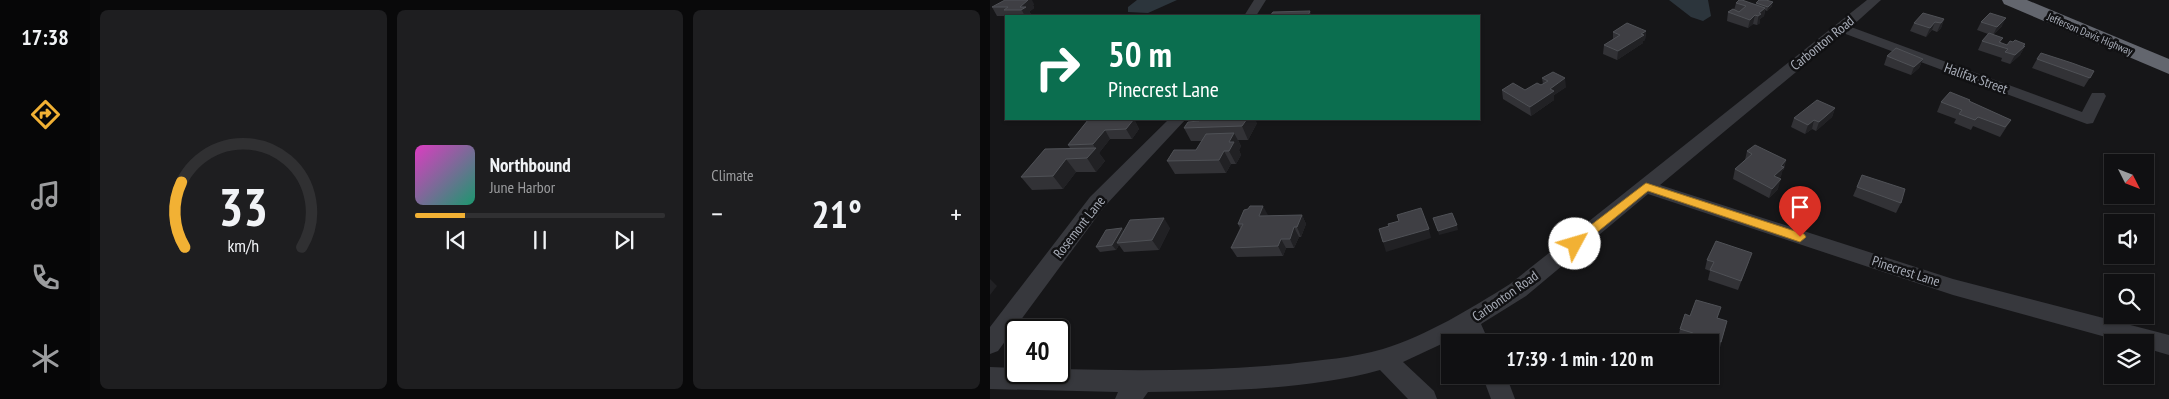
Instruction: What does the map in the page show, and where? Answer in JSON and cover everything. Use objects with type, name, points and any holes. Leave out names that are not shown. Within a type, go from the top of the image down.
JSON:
[{"type":"highway","name":"Jefferson Davis Highway","points":[[2012,0],[2169,67]]},
{"type":"highway","name":"Jefferson Davis Highway","points":[[2041,0],[2169,54]]},
{"type":"street","points":[[1251,15],[1260,0]]},
{"type":"street","name":"Carbonton Road","points":[[990,378],[1134,390],[1250,380],[1358,366],[1421,346],[1468,322],[1518,290],[1875,0]]},
{"type":"street","name":"Halifax Street","points":[[1842,28],[2087,119],[2098,96]]},
{"type":"street","name":"Rosemont Lane","points":[[990,344],[1097,202],[1177,120]]},
{"type":"street","name":"Pinecrest Lane","points":[[1646,187],[1953,287],[2169,345]]},
{"type":"street","points":[[1468,322],[1474,334]]},
{"type":"street","points":[[1384,359],[1425,399]]},
{"type":"street","points":[[1497,384],[1503,399]]},
{"type":"shaded area","points":[[1137,0],[1177,0],[1148,13],[1128,12],[1128,7]]},
{"type":"shaded area","points":[[1669,0],[1708,0],[1711,16],[1703,21],[1691,17]]},
{"type":"building","points":[[1005,0],[1028,0],[1020,7],[1026,7],[1021,10],[1004,10],[1008,7],[992,7]]},
{"type":"building","points":[[1739,0],[1765,8],[1759,13],[1761,14],[1755,15],[1750,20],[1728,12],[1733,9],[1739,12],[1746,6],[1736,3]]},
{"type":"building","points":[[1759,0],[1773,2],[1768,7],[1756,3]]},
{"type":"building","points":[[1310,11],[1308,15],[1271,15],[1273,12]]},
{"type":"building","points":[[1923,13],[1944,19],[1941,23],[1935,22],[1930,28],[1914,23]]},
{"type":"building","points":[[1990,13],[2006,18],[1997,27],[1981,22]]},
{"type":"building","points":[[1627,23],[1646,31],[1641,34],[1644,35],[1618,51],[1604,45],[1620,35],[1613,32]]},
{"type":"building","points":[[1989,33],[2003,38],[1999,42],[2007,45],[2010,41],[2013,42],[2015,40],[2025,44],[2023,46],[2025,46],[2015,55],[2005,52],[2008,49],[1982,41]]},
{"type":"building","points":[[1896,48],[1923,59],[1914,67],[1887,56]]},
{"type":"building","points":[[2041,53],[2094,71],[2090,78],[2037,59]]},
{"type":"building","points":[[1553,72],[1565,78],[1550,89],[1554,91],[1530,107],[1502,90],[1513,83],[1525,90],[1537,83],[1541,85],[1548,81],[1542,78]]},
{"type":"building","points":[[1950,92],[2011,120],[2005,127],[1978,117],[1975,120],[1959,114],[1962,110],[1941,102]]},
{"type":"building","points":[[1817,100],[1835,108],[1819,122],[1814,120],[1808,125],[1794,118]]},
{"type":"building","points":[[1088,120],[1133,120],[1126,129],[1105,130],[1093,144],[1068,145]]},
{"type":"building","points":[[1246,120],[1242,126],[1184,128],[1188,122]]},
{"type":"building","points":[[1234,133],[1229,142],[1234,142],[1229,151],[1224,151],[1219,160],[1167,161],[1174,150],[1196,150],[1206,134]]},
{"type":"building","points":[[1755,145],[1786,160],[1781,166],[1784,167],[1774,176],[1781,179],[1772,189],[1735,169],[1752,154],[1747,151]]},
{"type":"building","points":[[1096,148],[1087,158],[1066,159],[1053,176],[1021,177],[1045,149]]},
{"type":"building","points":[[1862,175],[1905,189],[1901,203],[1857,187]]},
{"type":"building","points":[[1250,206],[1263,206],[1259,216],[1302,215],[1297,227],[1294,227],[1290,239],[1281,239],[1278,246],[1231,248],[1243,224],[1238,224],[1244,210]]},
{"type":"building","points":[[1421,208],[1429,229],[1383,242],[1379,229],[1399,221],[1397,215]]},
{"type":"building","points":[[1452,213],[1457,225],[1438,231],[1433,218]]},
{"type":"building","points":[[1164,218],[1152,240],[1117,243],[1130,220]]},
{"type":"building","points":[[1122,228],[1112,245],[1096,247],[1106,230]]},
{"type":"building","points":[[1716,241],[1752,253],[1741,281],[1710,270],[1714,262],[1707,260]]},
{"type":"building","points":[[1696,300],[1721,307],[1717,318],[1727,321],[1721,342],[1719,341],[1719,334],[1693,334],[1680,329],[1685,314],[1690,316]]},
{"type":"route","points":[[1575,244],[1646,187],[1800,237]]}]
